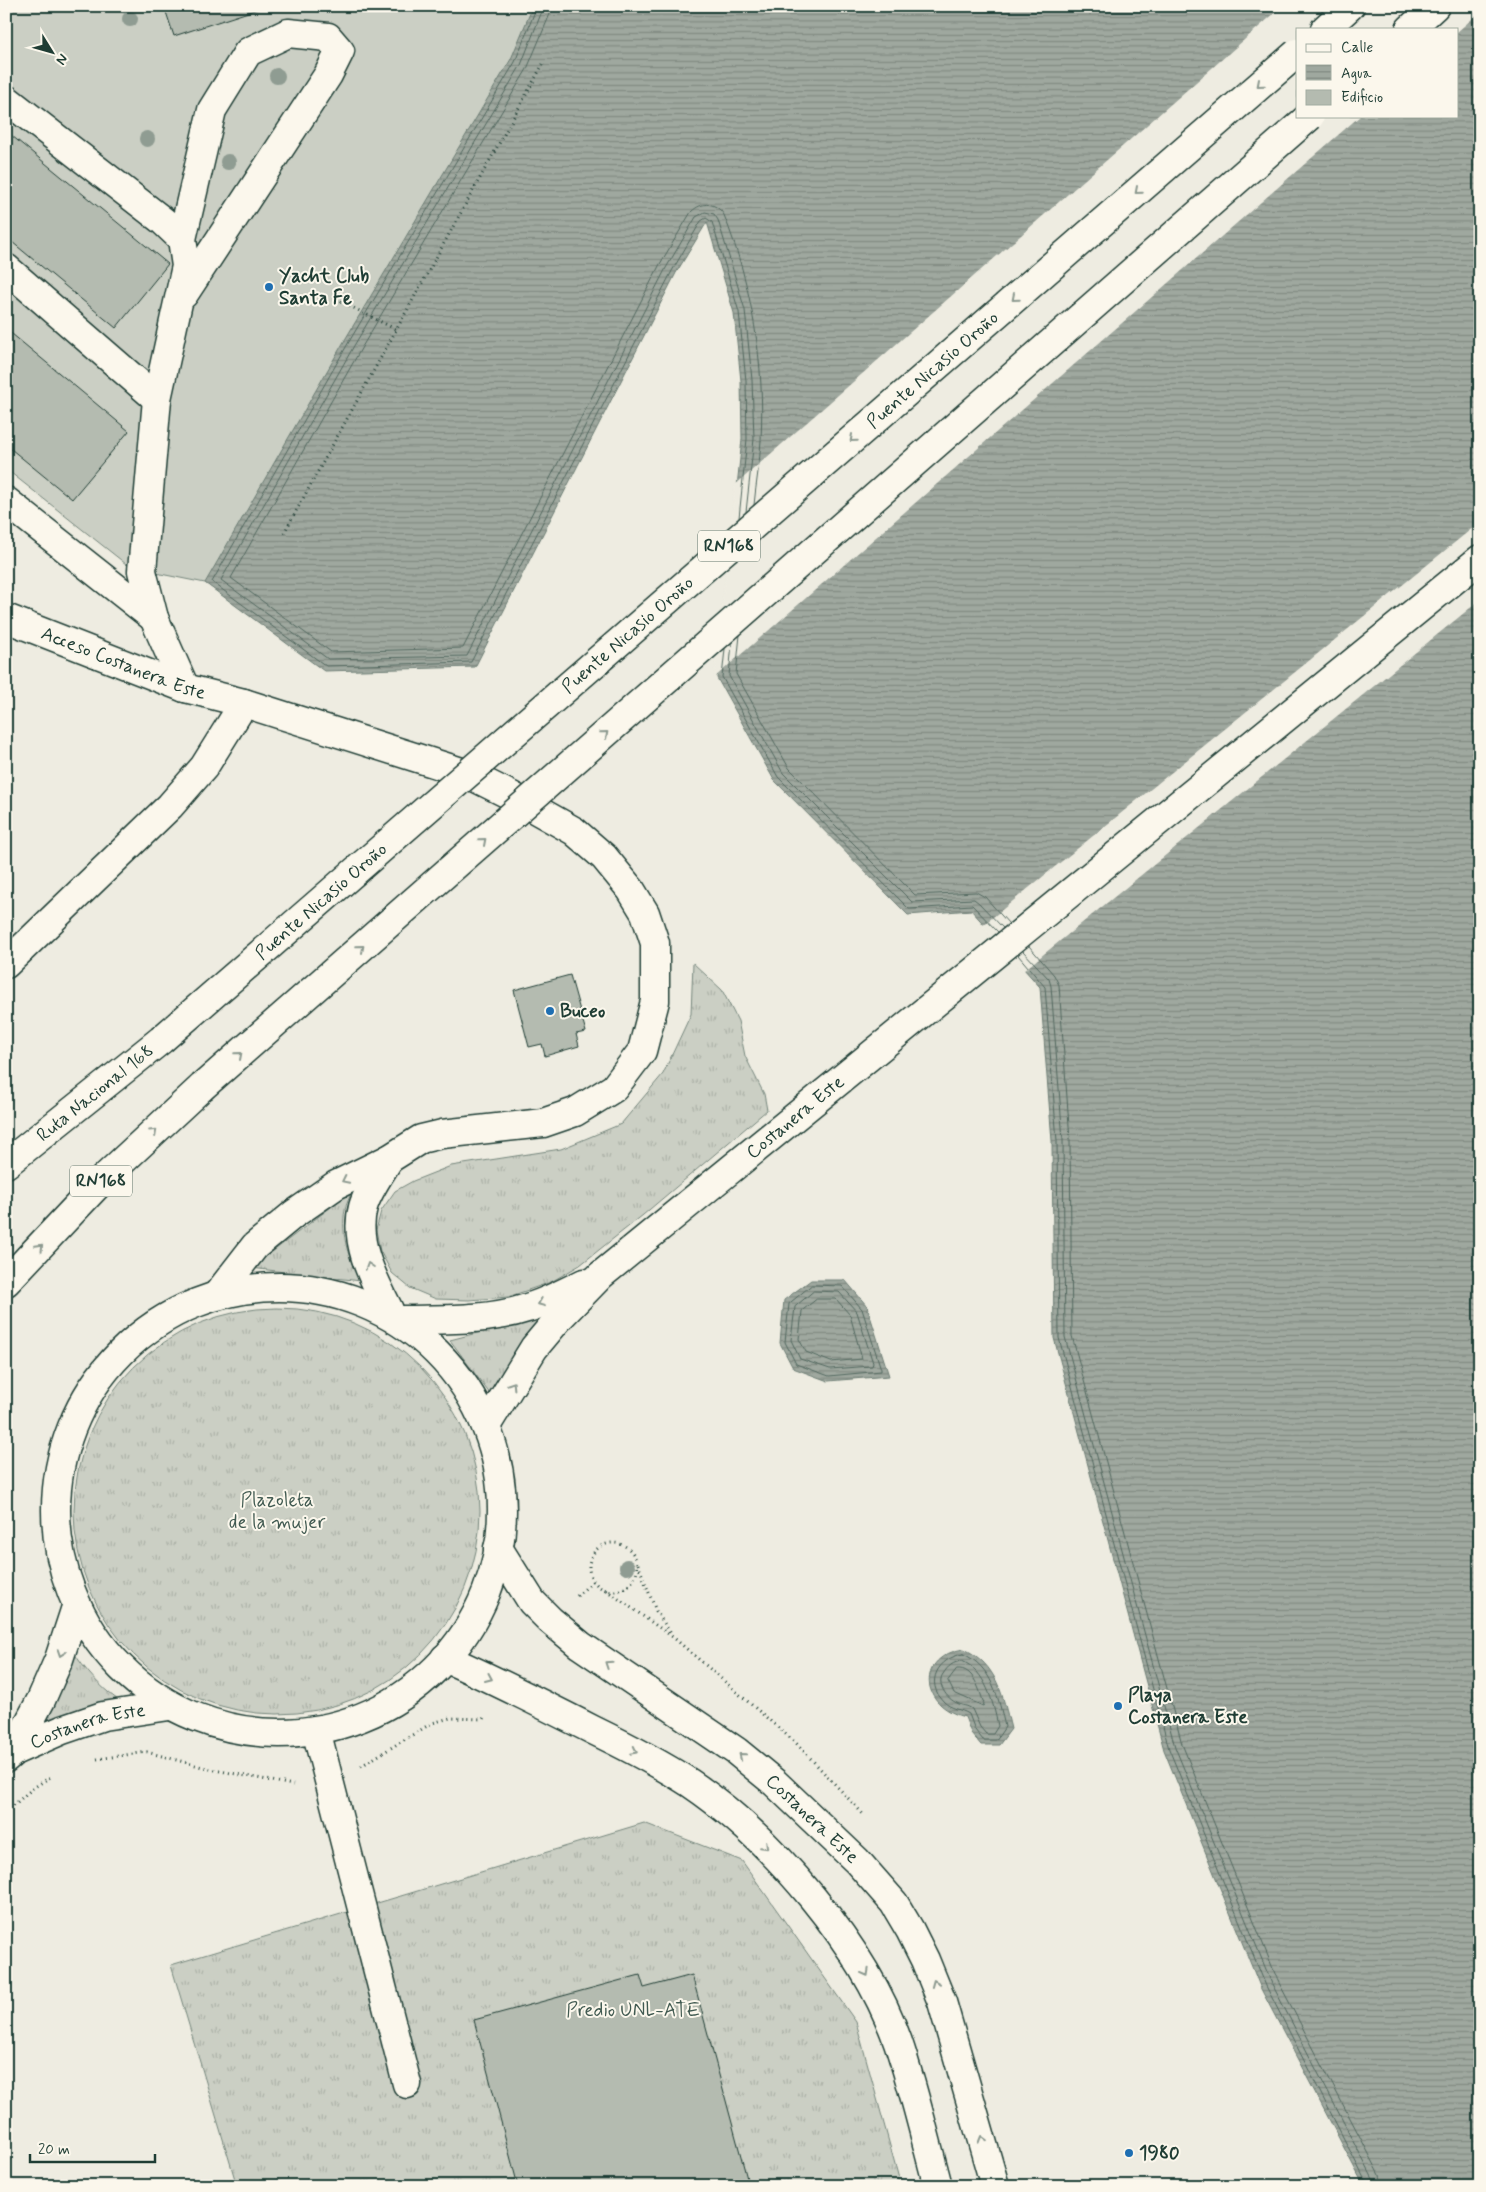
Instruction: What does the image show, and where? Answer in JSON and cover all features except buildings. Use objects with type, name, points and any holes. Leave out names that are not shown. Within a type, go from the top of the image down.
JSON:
[{"type":"main road","points":[[1326,28],[1350,6]]},
{"type":"main road","points":[[1411,28],[1435,6]]},
{"type":"main road","points":[[178,304],[328,75],[340,51],[328,36],[288,33],[248,52],[212,110],[182,239],[186,266],[157,399],[142,571],[154,618],[185,688]]},
{"type":"main road","name":"Puente Nicasio Oroño","points":[[161,1040],[1296,53]]},
{"type":"main road","points":[[6,99],[163,221],[182,239]]},
{"type":"main road","name":"RN168","points":[[6,1282],[103,1179],[202,1087],[1308,118]]},
{"type":"main road","points":[[6,268],[157,399]]},
{"type":"main road","points":[[6,501],[154,618]]},
{"type":"main road","name":"Costanera Este","points":[[486,1426],[534,1348],[560,1317],[601,1275],[1480,559]]},
{"type":"main road","name":"Acceso Costanera Este","points":[[6,618],[185,688],[244,703],[468,774],[510,795],[574,832],[604,857],[631,890],[646,913],[656,943],[655,1001],[642,1051],[614,1088],[574,1112],[543,1123],[421,1139],[389,1159],[336,1185],[294,1214],[256,1246],[217,1296]]},
{"type":"main road","points":[[6,964],[170,806],[204,767],[244,703]]},
{"type":"main road","name":"Ruta Nacional 168","points":[[6,1164],[161,1040]]},
{"type":"main road","points":[[389,1159],[373,1184],[363,1207],[360,1226],[362,1244],[374,1282],[396,1315],[433,1349],[464,1384],[486,1426],[497,1466],[502,1507],[498,1548],[490,1584],[467,1628],[445,1658],[407,1693],[364,1716],[316,1730],[266,1734],[217,1726],[169,1706],[131,1679],[100,1646],[76,1607],[57,1544],[58,1479],[76,1416],[112,1362],[160,1321],[217,1296],[263,1287],[309,1288],[396,1315]]},
{"type":"main road","name":"Costanera Este","points":[[396,1315],[461,1319],[526,1309],[601,1275]]},
{"type":"main road","name":"Costanera Este","points":[[498,1548],[532,1602],[550,1620],[580,1645],[736,1751],[775,1783],[857,1861],[894,1903],[922,1952],[942,2002],[995,2186]]},
{"type":"main road","name":"Costanera Este","points":[[10,1754],[41,1700],[59,1659],[76,1607]]},
{"type":"main road","points":[[445,1658],[512,1689],[648,1758],[691,1783],[740,1821],[789,1871],[825,1913],[855,1954],[878,1997],[898,2041],[938,2186]]},
{"type":"main road","name":"Costanera Este","points":[[10,1754],[62,1730],[103,1716],[169,1706]]},
{"type":"main road","points":[[316,1730],[407,2084]]},
{"type":"path","points":[[284,533],[543,64]]},
{"type":"path","points":[[336,299],[397,330]]},
{"type":"path","points":[[636,1562],[635,1578],[623,1589],[606,1590],[599,1587],[590,1574],[589,1558],[599,1547],[606,1543],[622,1544],[634,1554],[656,1611],[674,1638]]},
{"type":"green space","name":"Yacht Club Santa Fe","points":[[6,6],[590,6],[311,657],[205,583],[131,568],[6,469]]},
{"type":"green space","points":[[693,963],[722,990],[738,1021],[745,1056],[764,1094],[767,1110],[643,1215],[580,1265],[551,1282],[508,1297],[469,1300],[436,1299],[410,1288],[392,1273],[380,1251],[376,1230],[381,1211],[395,1191],[413,1181],[451,1166],[561,1149],[621,1124],[663,1074],[691,1014]]},
{"type":"green space","points":[[352,1191],[344,1219],[345,1238],[349,1256],[361,1281],[251,1268]]},
{"type":"green space","name":"Plazoleta de la mujer","points":[[277,1308],[317,1312],[355,1323],[390,1342],[421,1367],[446,1398],[465,1433],[476,1471],[480,1511],[476,1551],[465,1589],[446,1624],[421,1655],[390,1680],[355,1699],[317,1710],[277,1714],[237,1710],[199,1699],[164,1680],[133,1655],[108,1624],[89,1589],[78,1551],[74,1511],[78,1471],[89,1433],[108,1398],[133,1367],[164,1342],[199,1323],[237,1312]]},
{"type":"green space","points":[[546,1315],[493,1398],[450,1340]]},
{"type":"green space","points":[[72,1650],[93,1677],[118,1700],[46,1720],[55,1703]]},
{"type":"green space","name":"Predio UNL-ATE","points":[[644,1823],[742,1861],[856,2022],[901,2186],[237,2186],[171,1965]]},
{"type":"water","points":[[533,6],[1480,6],[1480,2186],[1364,2186],[1261,1989],[1164,1750],[1054,1338],[1052,1141],[1040,987],[971,910],[908,915],[774,780],[717,678],[742,439],[741,381],[734,313],[707,222],[676,273],[475,667],[324,671],[205,583],[346,338],[511,59]]},
{"type":"water","points":[[811,1280],[845,1280],[867,1306],[889,1376],[828,1381],[793,1368],[780,1343],[784,1300]]},
{"type":"water","points":[[964,1649],[984,1663],[997,1682],[1011,1729],[999,1745],[981,1745],[971,1733],[965,1717],[950,1711],[939,1703],[932,1692],[929,1682],[931,1671],[937,1661],[948,1653]]},
{"type":"pier","points":[[1283,6],[1480,6],[1480,12],[1458,31],[1458,28],[1296,28],[1296,118],[1358,118],[714,678],[735,485]]},
{"type":"pier","points":[[1480,522],[1480,600],[1023,971],[982,926]]},
{"type":"place","name":"Yacht Club Santa Fe","points":[[269,287]]},
{"type":"place","name":"Buceo","points":[[550,1011]]},
{"type":"place","name":"Playa Costanera Este","points":[[1118,1706]]},
{"type":"place","name":"1980","points":[[1129,2153]]}]
